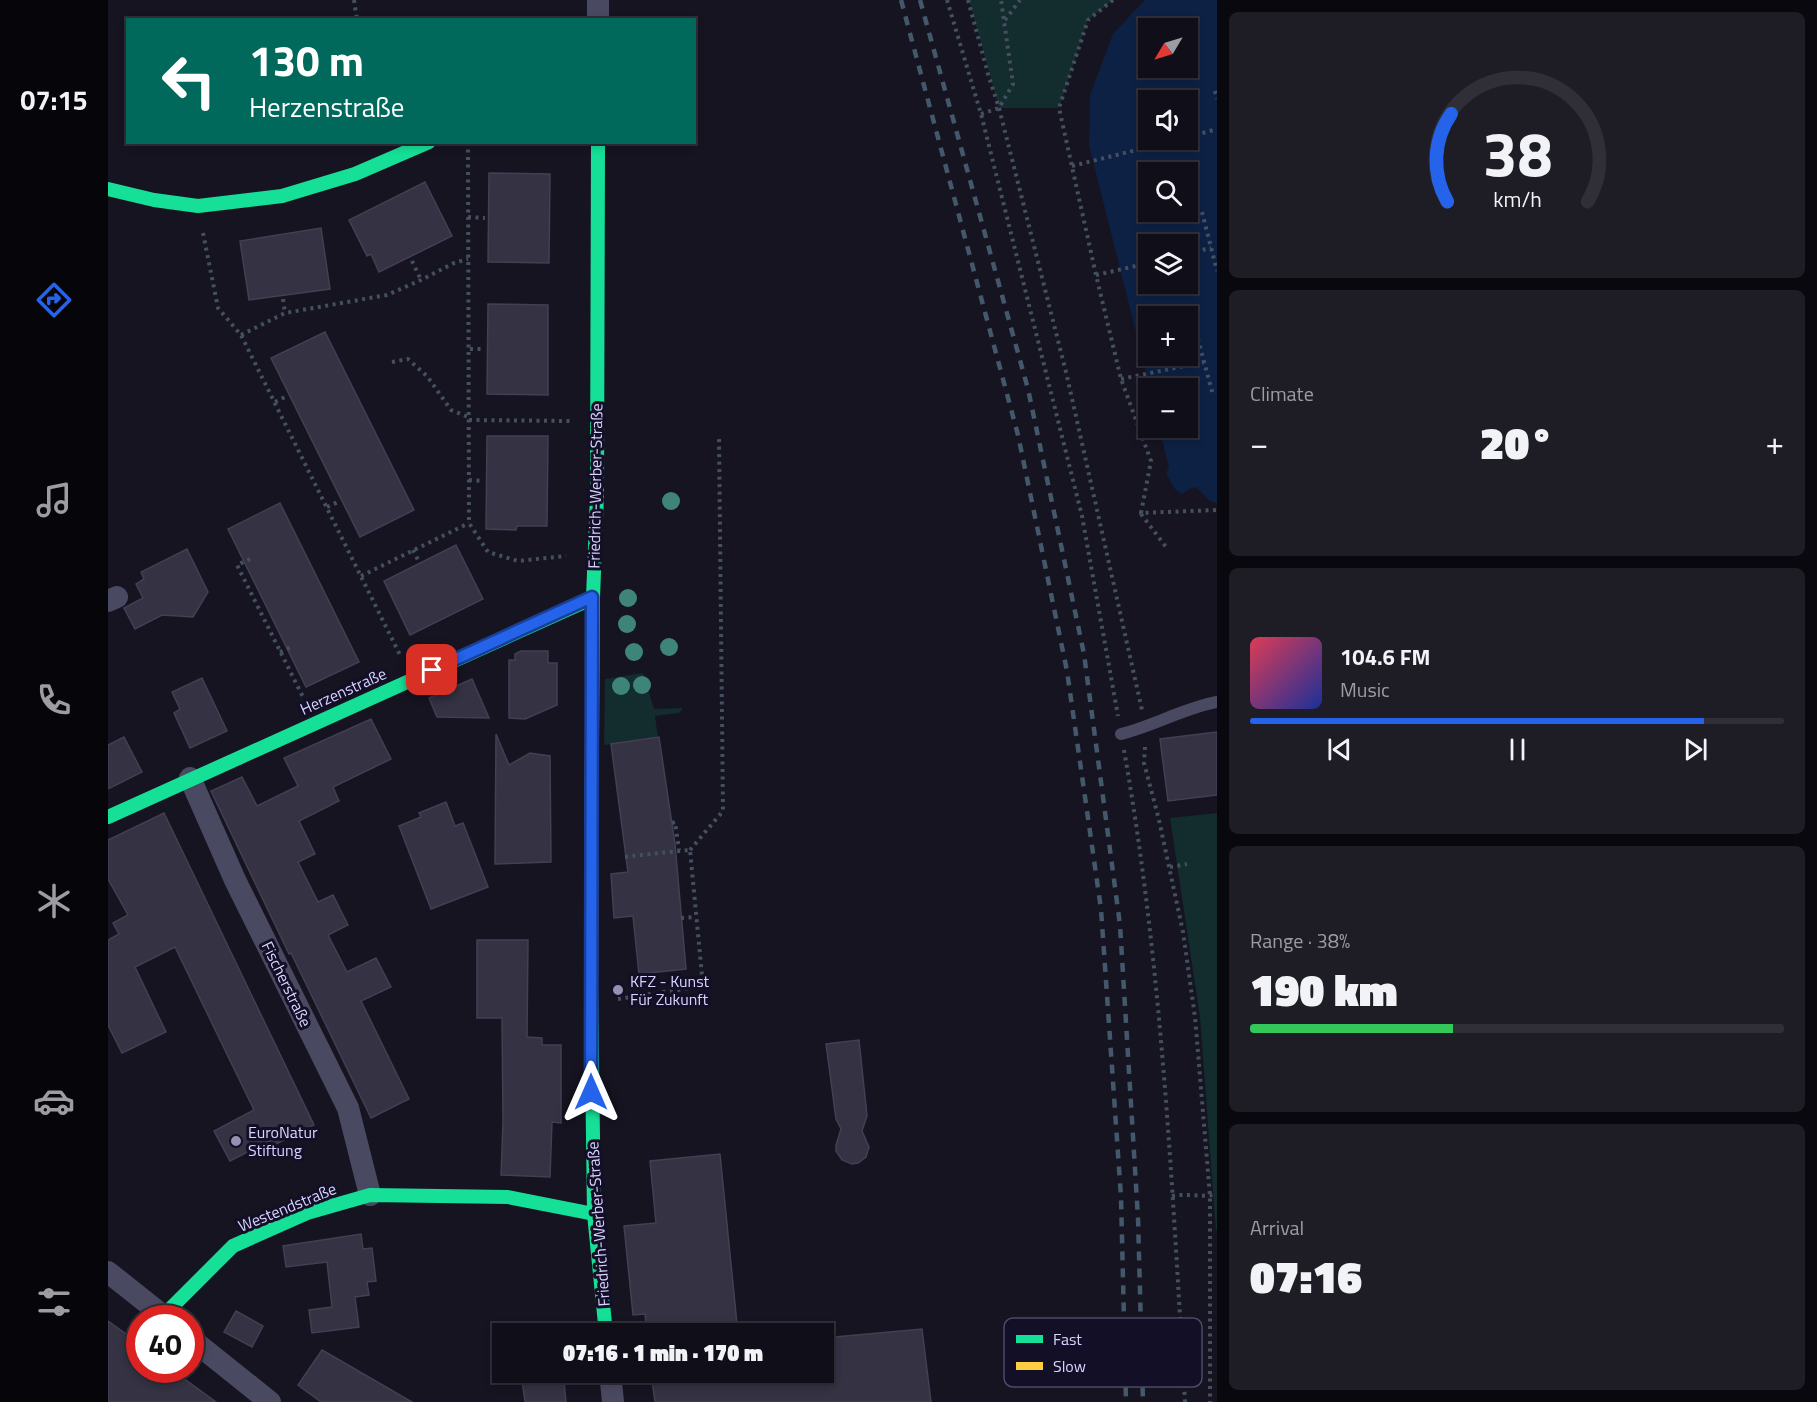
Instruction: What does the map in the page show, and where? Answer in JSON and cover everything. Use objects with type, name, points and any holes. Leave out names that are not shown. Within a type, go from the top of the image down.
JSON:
[{"type":"street","points":[[598,0],[598,18]]},
{"type":"street","points":[[108,189],[154,200],[198,206],[282,196],[355,174],[424,144]]},
{"type":"street","name":"Friedrich-Werber-Straße","points":[[598,144],[597,421],[592,597],[591,1003],[594,1214],[605,1323]]},
{"type":"street","name":"Herzenstraße","points":[[108,817],[592,597]]},
{"type":"street","name":"Fischerstraße","points":[[190,778],[235,880],[348,1108],[370,1195]]},
{"type":"street","name":"Westendstraße","points":[[176,1305],[233,1246],[307,1213],[370,1195],[508,1197],[594,1214]]},
{"type":"street","points":[[108,1272],[149,1305]]},
{"type":"street","points":[[204,1349],[270,1402]]},
{"type":"street","points":[[611,1383],[613,1402]]},
{"type":"lane","points":[[1121,734],[1146,728],[1197,705],[1217,702]]},
{"type":"path","points":[[354,0],[357,18]]},
{"type":"path","points":[[946,0],[981,114],[1083,516],[1137,824],[1161,1030],[1180,1318]]},
{"type":"path","points":[[968,0],[999,108],[1066,372],[1146,728],[1144,763],[1170,867],[1183,932],[1195,1017],[1210,1196],[1210,1402]]},
{"type":"path","points":[[981,114],[999,108],[1013,84],[1001,0]]},
{"type":"path","points":[[1005,21],[1020,0]]},
{"type":"path","points":[[1113,0],[1089,20],[1059,108],[1121,379],[1151,461],[1141,513],[1166,547]]},
{"type":"path","points":[[1215,91],[1217,99]]},
{"type":"path","points":[[1198,134],[1217,129]]},
{"type":"path","points":[[468,144],[469,523],[488,552],[518,561],[594,553]]},
{"type":"path","points":[[1072,166],[1138,150]]},
{"type":"path","points":[[198,206],[218,308],[242,335],[412,679]]},
{"type":"path","points":[[1202,212],[1217,271]]},
{"type":"path","points":[[468,218],[485,218]]},
{"type":"path","points":[[1198,251],[1211,248]]},
{"type":"path","points":[[242,335],[285,313],[387,295],[454,263],[468,259]]},
{"type":"path","points":[[412,261],[421,280]]},
{"type":"path","points":[[1096,275],[1138,265]]},
{"type":"path","points":[[283,299],[285,313]]},
{"type":"path","points":[[1198,339],[1213,395]]},
{"type":"path","points":[[470,349],[483,349]]},
{"type":"path","points":[[392,362],[408,359],[427,376],[451,410],[469,418],[597,421]]},
{"type":"path","points":[[1121,379],[1204,362]]},
{"type":"path","points":[[275,402],[285,397]]},
{"type":"path","points":[[591,1003],[703,986],[690,850],[723,811],[718,437]]},
{"type":"path","points":[[469,480],[482,481]]},
{"type":"path","points":[[327,507],[338,502]]},
{"type":"path","points":[[1141,513],[1217,510]]},
{"type":"path","points":[[361,576],[469,523]]},
{"type":"path","points":[[414,550],[418,560]]},
{"type":"path","points":[[250,559],[237,565],[315,722]]},
{"type":"path","points":[[280,652],[293,646]]},
{"type":"path","points":[[672,823],[675,822],[678,850]]},
{"type":"path","points":[[620,848],[622,857],[690,850]]},
{"type":"path","points":[[1170,867],[1187,864]]},
{"type":"path","points":[[681,918],[696,917]]},
{"type":"path","points":[[1172,1196],[1185,1193],[1210,1196],[1217,1194]]},
{"type":"path","points":[[1184,1387],[1185,1402]]},
{"type":"green space","points":[[969,0],[1113,0],[1088,20],[1059,108],[999,108]]},
{"type":"green space","points":[[643,673],[654,709],[682,708],[682,710],[678,713],[655,716],[658,738],[604,745],[605,679]]},
{"type":"green space","points":[[1217,813],[1216,1231],[1200,1017],[1170,818]]},
{"type":"water","points":[[1145,0],[1217,0],[1217,503],[1210,501],[1196,487],[1182,494],[1175,489],[1166,473],[1169,467],[1162,438],[1198,438],[1198,378],[1147,378],[1144,366],[1198,366],[1198,306],[1138,306],[1138,340],[1089,145],[1090,95],[1113,34]]},
{"type":"building","points":[[489,173],[550,174],[549,263],[488,262]]},
{"type":"building","points":[[425,182],[452,236],[379,272],[371,254],[367,256],[349,220]]},
{"type":"building","points":[[321,228],[330,289],[249,300],[240,241]]},
{"type":"building","points":[[488,304],[548,305],[548,395],[487,394]]},
{"type":"building","points":[[325,332],[414,510],[360,537],[271,358]]},
{"type":"building","points":[[487,436],[548,436],[547,526],[517,526],[516,530],[486,529]]},
{"type":"building","points":[[280,503],[359,662],[306,687],[228,529]]},
{"type":"building","points":[[456,545],[483,599],[410,635],[384,581]]},
{"type":"building","points":[[187,549],[208,592],[193,617],[162,615],[135,629],[124,608],[143,598],[136,584],[144,579],[141,572]]},
{"type":"building","points":[[521,651],[548,651],[548,663],[557,663],[557,705],[525,719],[509,718],[509,660],[515,660],[515,654]]},
{"type":"building","points":[[202,678],[227,731],[190,748],[174,713],[180,709],[172,692]]},
{"type":"building","points":[[472,679],[489,718],[437,717],[429,698]]},
{"type":"building","points":[[371,719],[391,759],[333,787],[339,801],[299,821],[315,854],[298,862],[318,902],[333,895],[348,925],[328,935],[347,972],[376,958],[391,987],[361,1001],[409,1099],[371,1118],[211,791],[242,777],[257,806],[298,786],[284,758]]},
{"type":"building","points":[[1217,732],[1217,795],[1168,801],[1160,739]]},
{"type":"building","points":[[496,734],[509,765],[530,753],[550,756],[551,862],[495,864]]},
{"type":"building","points":[[124,737],[142,772],[108,789],[108,745]]},
{"type":"building","points":[[659,737],[675,844],[686,969],[639,974],[633,916],[614,918],[611,874],[628,872],[611,744]]},
{"type":"building","points":[[446,802],[455,826],[463,823],[488,887],[431,909],[399,826],[421,817],[419,813]]},
{"type":"building","points":[[164,813],[314,1125],[272,1146],[269,1141],[230,1161],[214,1131],[254,1110],[175,947],[135,967],[166,1032],[122,1053],[108,1025],[108,940],[119,934],[113,923],[128,915],[108,879],[108,840]]},
{"type":"building","points":[[477,940],[528,940],[527,1037],[542,1038],[542,1045],[561,1045],[561,1123],[552,1122],[550,1177],[501,1175],[502,1018],[477,1018]]},
{"type":"building","points":[[859,1040],[867,1116],[862,1131],[869,1147],[866,1157],[852,1164],[842,1160],[836,1151],[841,1129],[836,1119],[826,1044]]},
{"type":"building","points":[[720,1154],[737,1323],[646,1323],[645,1314],[633,1315],[624,1226],[656,1223],[650,1161]]},
{"type":"building","points":[[361,1234],[363,1249],[372,1248],[376,1281],[367,1282],[369,1295],[355,1297],[359,1327],[312,1333],[309,1310],[332,1307],[327,1262],[286,1267],[283,1246]]},
{"type":"building","points":[[236,1311],[263,1326],[252,1347],[224,1332]]},
{"type":"building","points":[[108,1321],[126,1334],[126,1383],[190,1383],[216,1402],[108,1402]]},
{"type":"building","points":[[922,1329],[931,1402],[655,1402],[652,1383],[834,1383],[834,1337]]},
{"type":"building","points":[[322,1350],[412,1402],[321,1402],[298,1385]]},
{"type":"building","points":[[522,1383],[564,1383],[566,1402],[525,1402]]},
{"type":"railway","points":[[901,0],[1018,435],[1067,671],[1101,909],[1121,1197],[1124,1318]]},
{"type":"railway","points":[[920,0],[1028,389],[1084,654],[1120,925],[1138,1218],[1141,1318]]},
{"type":"railway","points":[[1126,1387],[1126,1402]]},
{"type":"railway","points":[[1143,1387],[1143,1402]]},
{"type":"traffic: fast","points":[[108,189],[154,200],[198,206],[282,196],[355,174],[424,144]]},
{"type":"traffic: fast","points":[[592,741],[593,598],[597,494],[598,144]]},
{"type":"traffic: fast","points":[[108,817],[593,598]]},
{"type":"traffic: fast","points":[[591,986],[594,1214],[605,1323]]},
{"type":"traffic: fast","points":[[174,1305],[233,1246],[307,1213],[370,1195],[508,1197],[594,1214]]},
{"type":"traffic: slow","points":[[591,986],[592,741]]},
{"type":"place","name":"KFZ - Kunst Für Zukunft","points":[[618,990]]},
{"type":"place","name":"EuroNatur Stiftung","points":[[236,1141]]},
{"type":"route","points":[[432,670],[592,597],[591,1092]]}]
